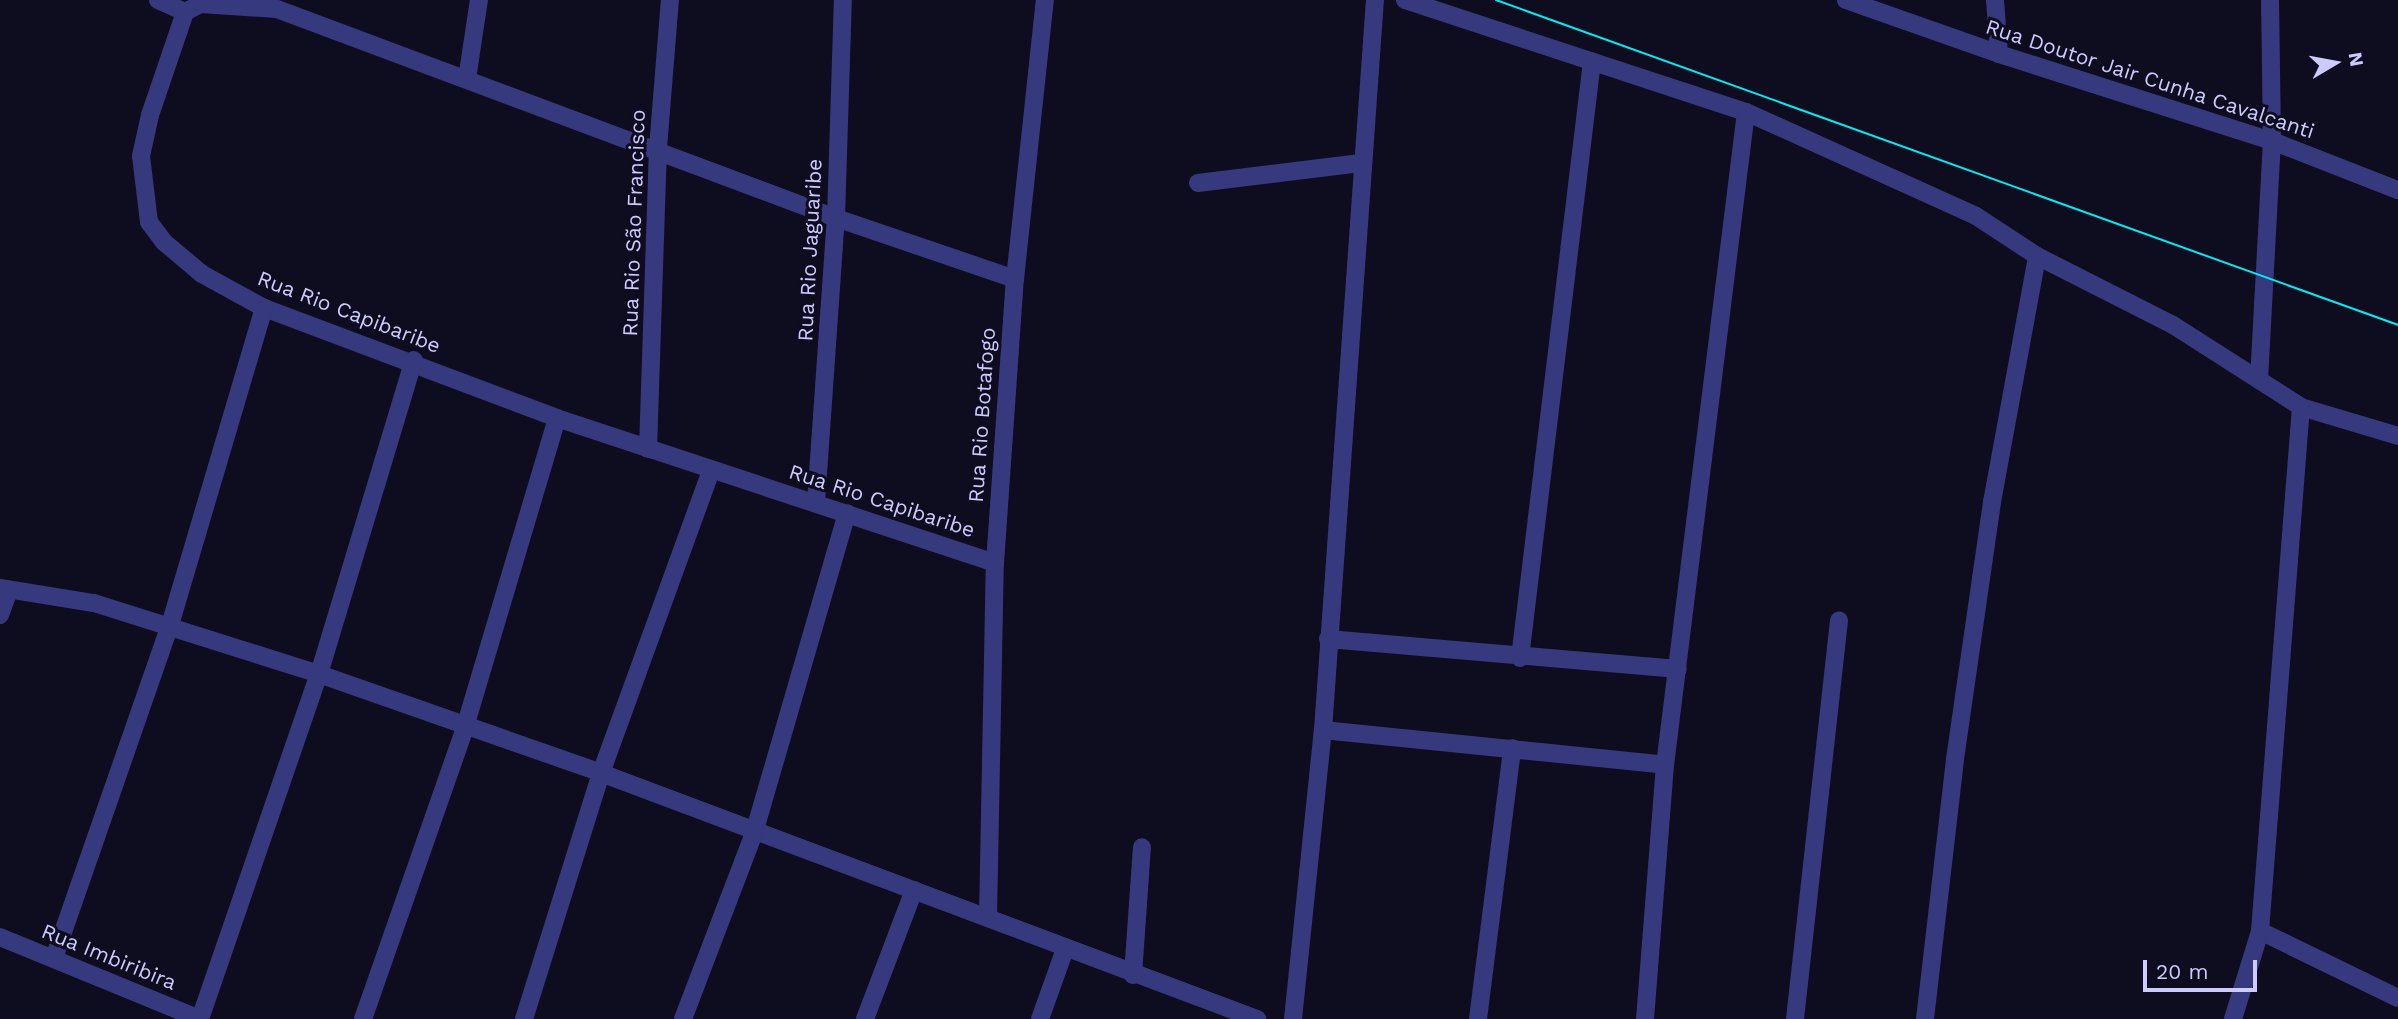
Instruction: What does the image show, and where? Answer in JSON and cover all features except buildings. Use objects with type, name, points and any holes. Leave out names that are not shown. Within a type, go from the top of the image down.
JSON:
[{"type":"street","points":[[158,0],[185,12],[201,5],[278,4],[467,79],[658,148],[836,218],[1015,279]]},
{"type":"street","points":[[467,79],[480,0]]},
{"type":"street","name":"Rua Rio São Francisco","points":[[648,449],[658,148],[670,0]]},
{"type":"street","name":"Rua Rio Jaguaribe","points":[[817,502],[836,218],[844,0]]},
{"type":"street","name":"Rua Rio Botafogo","points":[[988,918],[995,563],[1015,279],[1045,0]]},
{"type":"street","points":[[1293,1019],[1323,730],[1361,163],[1375,0]]},
{"type":"street","points":[[1405,0],[1746,112],[1976,216],[2037,256],[2173,325],[2301,407],[2398,436]]},
{"type":"street","name":"Rua Doutor Jair Cunha Cavalcanti","points":[[1846,0],[1998,54],[2272,141],[2398,190]]},
{"type":"street","points":[[1995,0],[1998,54]]},
{"type":"street","points":[[2259,380],[2272,141],[2270,0]]},
{"type":"street","name":"Rua Rio Capibaribe","points":[[185,12],[149,115],[141,156],[149,222],[164,242],[202,274],[264,307],[414,360],[557,418],[995,563]]},
{"type":"street","points":[[1520,658],[1592,61]]},
{"type":"street","points":[[1646,1019],[1665,765],[1746,112]]},
{"type":"street","points":[[1198,183],[1361,163]]},
{"type":"street","points":[[1925,1019],[1955,759],[1988,529],[2037,256]]},
{"type":"street","points":[[54,958],[170,625],[264,307]]},
{"type":"street","points":[[200,1019],[319,674],[414,360]]},
{"type":"street","points":[[2233,1019],[2260,931],[2301,407]]},
{"type":"street","points":[[363,1019],[465,727],[557,418]]},
{"type":"street","points":[[524,1019],[601,773],[711,471]]},
{"type":"street","points":[[683,1019],[754,833],[847,513]]},
{"type":"street","points":[[0,615],[4,589],[94,603],[170,625],[601,773],[754,833],[988,918],[1133,975],[1215,1013],[1256,1019]]},
{"type":"street","points":[[1795,1019],[1839,620]]},
{"type":"street","points":[[1328,639],[1520,658],[1678,668]]},
{"type":"street","points":[[1323,730],[1665,765]]},
{"type":"street","points":[[1478,1019],[1513,748]]},
{"type":"street","points":[[1133,975],[1142,847]]},
{"type":"street","points":[[865,1019],[914,890]]},
{"type":"street","points":[[2260,931],[2398,998]]},
{"type":"street","name":"Rua Imbiribira","points":[[0,937],[200,1019]]},
{"type":"street","points":[[1040,1019],[1065,949]]},
{"type":"tram line","points":[[1496,0],[2398,325]]}]
